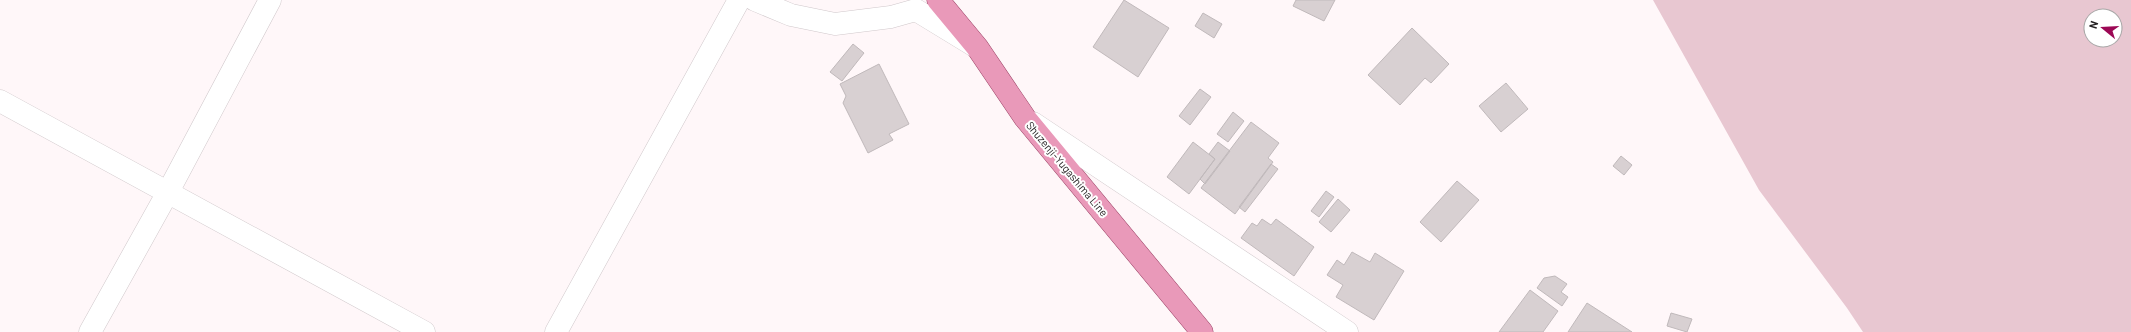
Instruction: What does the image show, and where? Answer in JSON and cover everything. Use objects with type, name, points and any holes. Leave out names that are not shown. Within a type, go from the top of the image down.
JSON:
[{"type":"main road","name":"Shuzenji-Yugashima Line","points":[[938,0],[977,47],[1025,118],[1202,332]]},
{"type":"street","points":[[90,332],[168,192],[270,0]]},
{"type":"street","points":[[556,332],[739,0]]},
{"type":"street","points":[[755,0],[791,15],[835,24],[891,17],[916,10],[977,47]]},
{"type":"street","points":[[0,101],[424,332]]},
{"type":"street","points":[[1025,118],[1347,332]]},
{"type":"shaded area","points":[[1653,0],[2131,0],[2131,332],[1863,332],[1847,308],[1759,190]]},
{"type":"building","points":[[1124,0],[1169,28],[1138,77],[1093,47]]},
{"type":"building","points":[[1296,0],[1335,0],[1324,21],[1293,6]]},
{"type":"building","points":[[1203,13],[1222,24],[1214,38],[1195,26]]},
{"type":"building","points":[[1412,28],[1449,64],[1431,83],[1425,78],[1400,105],[1368,75]]},
{"type":"building","points":[[853,44],[864,53],[842,81],[830,72]]},
{"type":"building","points":[[879,64],[909,124],[889,134],[893,140],[868,153],[843,103],[846,96],[840,84]]},
{"type":"building","points":[[1506,83],[1528,109],[1501,132],[1479,106]]},
{"type":"building","points":[[1200,89],[1211,97],[1190,125],[1179,116]]},
{"type":"building","points":[[1233,112],[1244,121],[1228,142],[1217,134]]},
{"type":"building","points":[[1251,122],[1279,143],[1268,158],[1273,162],[1235,214],[1201,188]]},
{"type":"building","points":[[1193,142],[1215,159],[1189,194],[1167,177]]},
{"type":"building","points":[[1218,142],[1230,151],[1205,184],[1200,179],[1215,159],[1209,154]]},
{"type":"building","points":[[1621,156],[1632,165],[1624,175],[1613,166]]},
{"type":"building","points":[[1271,164],[1278,169],[1245,212],[1239,207]]},
{"type":"building","points":[[1457,181],[1479,200],[1441,242],[1420,222]]},
{"type":"building","points":[[1326,191],[1334,197],[1319,217],[1311,211]]},
{"type":"building","points":[[1338,199],[1350,210],[1331,232],[1319,222]]},
{"type":"building","points":[[1262,219],[1271,225],[1276,219],[1314,247],[1294,276],[1241,238],[1252,223],[1257,226]]},
{"type":"building","points":[[1352,252],[1370,262],[1375,253],[1404,271],[1374,320],[1336,297],[1343,285],[1327,275],[1337,260],[1344,265]]},
{"type":"building","points":[[1555,276],[1567,284],[1561,292],[1568,297],[1562,306],[1537,288],[1544,278]]},
{"type":"building","points":[[1530,290],[1558,311],[1543,332],[1499,332]]},
{"type":"building","points":[[1587,303],[1632,332],[1568,332]]},
{"type":"building","points":[[1671,313],[1692,319],[1687,332],[1667,326]]}]
